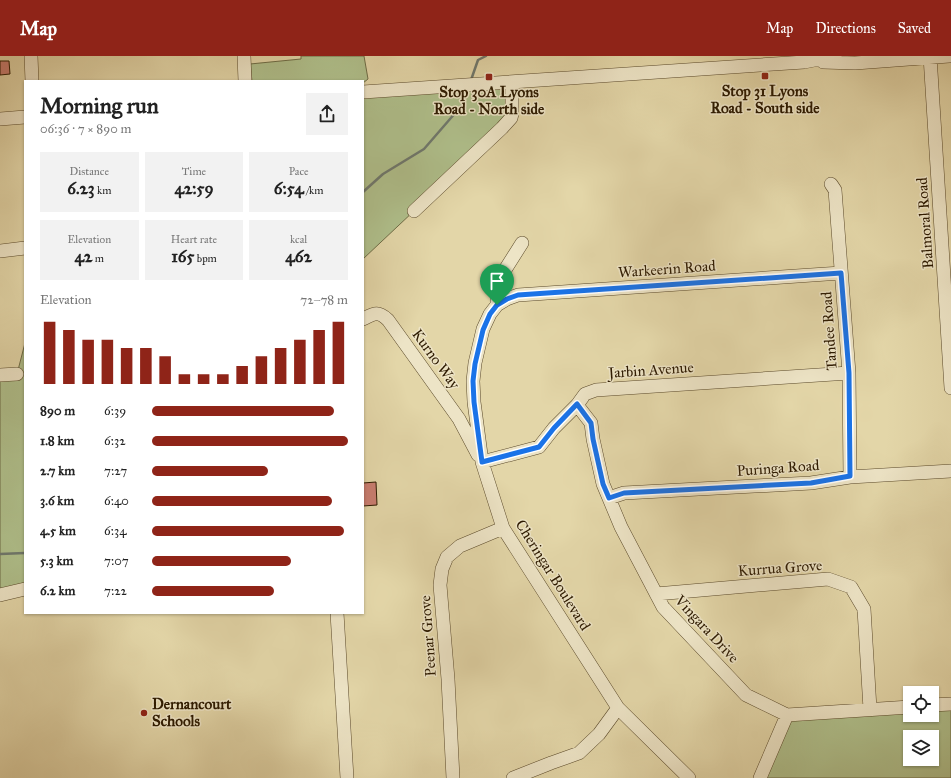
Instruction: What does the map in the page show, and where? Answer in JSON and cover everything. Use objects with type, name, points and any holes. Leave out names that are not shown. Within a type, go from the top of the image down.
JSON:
[{"type":"street","points":[[31,56],[32,80]]},
{"type":"street","points":[[244,56],[245,80]]},
{"type":"street","points":[[364,92],[814,61],[835,56]]},
{"type":"street","points":[[814,61],[855,64],[949,56]]},
{"type":"street","name":"Balmoral Road","points":[[930,57],[945,196],[951,382]]},
{"type":"street","points":[[414,211],[511,118],[513,110],[512,82]]},
{"type":"street","points":[[0,119],[24,117]]},
{"type":"street","name":"Tandee Road","points":[[831,184],[835,190],[849,373],[850,476]]},
{"type":"street","name":"Cheringar Boulevard","points":[[522,243],[503,273],[497,289],[497,305],[490,314],[483,330],[475,364],[473,381],[474,402],[482,462],[503,528],[618,708],[689,778]]},
{"type":"street","points":[[0,251],[24,248]]},
{"type":"street","name":"Warkeerin Road","points":[[497,305],[518,295],[841,273]]},
{"type":"street","name":"Kurno Way","points":[[364,318],[373,313],[381,314],[388,320],[459,419],[482,462]]},
{"type":"street","name":"Jarbin Avenue","points":[[482,462],[539,447],[585,394],[596,390],[849,373]]},
{"type":"street","points":[[0,375],[17,374]]},
{"type":"street","name":"Vingara Drive","points":[[577,404],[591,423],[603,484],[621,527],[663,607],[746,695],[787,715]]},
{"type":"street","name":"Puringa Road","points":[[609,498],[624,493],[811,483],[850,476],[951,471]]},
{"type":"street","name":"Peenar Grove","points":[[453,778],[448,679],[440,585],[442,569],[447,557],[460,546],[503,528]]},
{"type":"street","name":"Kurrua Grove","points":[[656,594],[828,579],[851,587],[864,609],[870,709]]},
{"type":"street","points":[[0,595],[24,589]]},
{"type":"street","points":[[337,614],[347,778]]},
{"type":"street","points":[[939,705],[951,704]]},
{"type":"street","points":[[760,778],[787,715],[903,707]]},
{"type":"street","points":[[514,778],[579,753],[599,734],[618,708]]},
{"type":"green space","points":[[301,56],[364,56],[368,79],[364,82],[364,80],[252,80],[250,64],[301,59]]},
{"type":"green space","points":[[512,82],[512,104],[502,128],[364,258],[364,92]]},
{"type":"green space","points":[[24,347],[24,589],[0,595],[0,375],[17,374]]},
{"type":"green space","points":[[951,704],[951,778],[760,778],[787,715],[903,707],[903,722],[939,722],[939,705]]},
{"type":"building","points":[[0,61],[9,61],[10,74],[0,75]]},
{"type":"building","points":[[376,482],[377,505],[364,506],[364,483]]},
{"type":"waterway","points":[[471,80],[478,60],[486,56]]},
{"type":"waterway","points":[[364,191],[383,174],[424,149],[463,104],[467,90]]},
{"type":"waterway","points":[[0,554],[24,553]]},
{"type":"place","name":"Stop 31 Lyons Road - South side","points":[[765,76]]},
{"type":"place","name":"Stop 30A Lyons Road - North side","points":[[489,77]]},
{"type":"place","name":"Dernancourt Schools","points":[[144,713]]},
{"type":"route","points":[[841,273],[849,373],[850,476],[811,483],[624,493],[609,498],[603,484],[591,423],[577,404],[554,428],[539,447],[482,462],[474,402],[473,381],[475,364],[483,330],[490,314],[497,305],[518,295],[841,273]]}]
